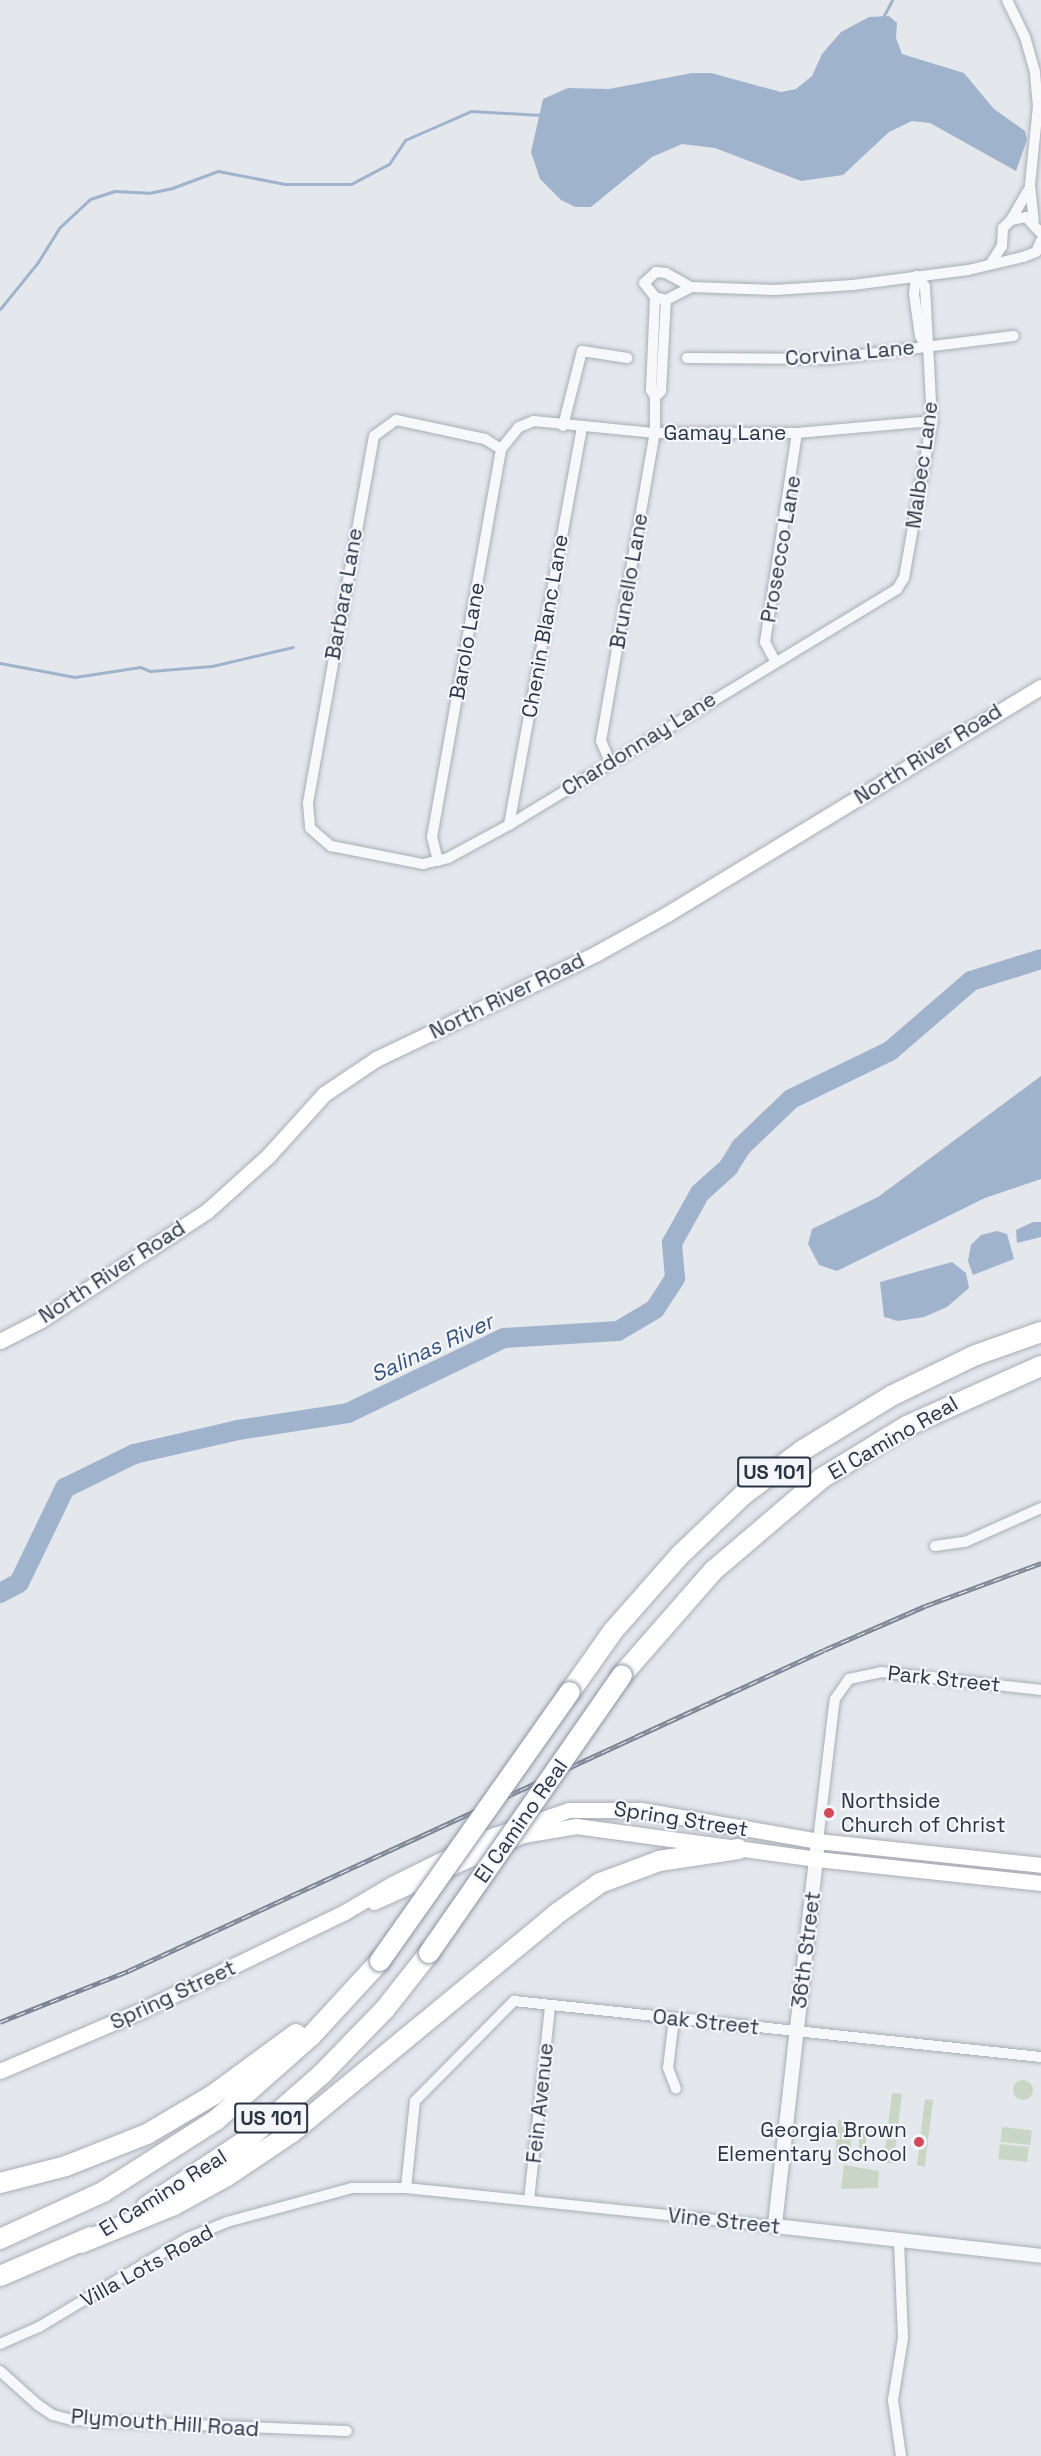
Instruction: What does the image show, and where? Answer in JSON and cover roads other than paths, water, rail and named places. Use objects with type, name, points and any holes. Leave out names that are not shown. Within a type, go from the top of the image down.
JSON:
[{"type":"highway","name":"El Camino Real","points":[[0,2239],[103,2192],[216,2120],[273,2073],[380,1961],[613,1631],[680,1555],[742,1495],[803,1450],[891,1396],[976,1355],[1041,1332]]},
{"type":"highway","name":"El Camino Real","points":[[0,2276],[81,2243],[132,2216],[248,2139],[322,2074],[385,2009],[429,1953],[622,1675],[714,1570],[822,1478],[907,1426],[1041,1366]]},
{"type":"highway","points":[[81,2243],[174,2205],[227,2176],[291,2133],[555,1915],[600,1882],[659,1861],[738,1849]]},
{"type":"highway","points":[[0,2183],[66,2166],[147,2134],[268,2058],[360,1984]]},
{"type":"main road","name":"North River Road","points":[[0,1341],[41,1320],[207,1210],[268,1156],[324,1094],[376,1059],[667,915],[1041,687]]},
{"type":"main road","name":"Spring Street","points":[[0,2071],[121,2020],[343,1913],[392,1884],[485,1838],[569,1810],[641,1810],[818,1841],[1041,1864]]},
{"type":"main road","name":"Spring Street","points":[[343,1913],[401,1893],[513,1840],[548,1828],[603,1828],[817,1859],[1041,1883]]},
{"type":"street","points":[[1007,0],[1025,37],[1035,73],[1038,106],[1030,185],[1034,221],[1041,233]]},
{"type":"street","points":[[991,263],[1002,246],[1003,228],[1011,220],[1030,185]]},
{"type":"street","points":[[1011,220],[1026,217],[1034,221]]},
{"type":"street","points":[[661,298],[691,287],[775,290],[916,276],[1039,252],[1041,241]]},
{"type":"street","points":[[1002,246],[1015,257]]},
{"type":"street","name":"Brunello Lane","points":[[610,762],[601,741],[655,433],[655,398],[651,390],[661,298],[644,283],[656,272],[666,273],[691,287]]},
{"type":"street","name":"Malbec Lane","points":[[902,582],[932,421],[927,347],[920,336],[914,294],[916,276]]},
{"type":"street","name":"Corvina Lane","points":[[687,358],[829,359],[1014,336]]},
{"type":"street","points":[[563,426],[582,351],[627,358]]},
{"type":"street","name":"Barbara Lane","points":[[363,852],[331,846],[318,838],[306,818],[370,445],[386,424],[396,420],[485,439],[501,449]]},
{"type":"street","name":"Gamay Lane","points":[[519,427],[534,421],[582,428],[655,433],[797,434],[932,421]]},
{"type":"street","name":"Barolo Lane","points":[[438,861],[432,837],[501,449],[519,427]]},
{"type":"street","name":"Chenin Blanc Lane","points":[[509,825],[582,428]]},
{"type":"street","name":"Prosecco Lane","points":[[775,661],[765,642],[797,434]]},
{"type":"street","name":"Chardonnay Lane","points":[[363,852],[423,864],[438,861],[509,825],[902,582]]},
{"type":"street","points":[[935,1546],[965,1542],[1041,1508]]},
{"type":"street","name":"Park Street","points":[[849,1679],[881,1672],[1041,1689]]},
{"type":"street","name":"36th Street","points":[[775,2226],[833,1713],[836,1699],[849,1679]]},
{"type":"street","name":"Oak Street","points":[[406,2188],[415,2101],[513,2001],[1041,2057]]},
{"type":"street","name":"Fein Avenue","points":[[529,2200],[550,2006]]},
{"type":"street","points":[[674,2018],[668,2068],[676,2089]]},
{"type":"street","name":"Villa Lots Road","points":[[0,2344],[39,2327],[188,2238],[227,2222],[352,2188],[406,2188]]},
{"type":"street","name":"Vine Street","points":[[406,2188],[1041,2256]]},
{"type":"street","points":[[899,2242],[903,2338],[893,2400],[901,2456]]},
{"type":"street","name":"Plymouth Hill Road","points":[[0,2371],[38,2405],[53,2415],[72,2420],[347,2431]]},
{"type":"water","points":[[889,16],[897,23],[896,38],[902,54],[964,73],[994,109],[1025,131],[1027,140],[1016,171],[930,123],[912,121],[889,132],[843,175],[801,181],[715,148],[682,144],[652,157],[591,207],[575,207],[561,200],[540,179],[531,152],[543,99],[568,88],[609,89],[692,73],[711,73],[781,92],[796,89],[812,76],[822,54],[841,32],[869,17]]},
{"type":"water","points":[[1041,1076],[1041,1179],[985,1198],[837,1271],[819,1265],[808,1244],[812,1229],[878,1197]]},
{"type":"water","points":[[1033,1222],[1041,1222],[1041,1237],[1017,1243],[1016,1230]]},
{"type":"water","points":[[997,1231],[1007,1234],[1014,1259],[973,1275],[968,1261],[971,1245],[981,1235]]},
{"type":"water","points":[[952,1262],[966,1273],[969,1288],[947,1307],[924,1317],[898,1321],[884,1317],[880,1282]]},
{"type":"waterway","points":[[882,19],[892,0]]},
{"type":"waterway","points":[[0,309],[38,262],[59,228],[90,199],[115,191],[149,193],[172,188],[218,171],[285,184],[351,184],[389,164],[405,140],[471,111],[541,115]]},
{"type":"waterway","points":[[0,663],[75,677],[140,667],[150,671],[212,666],[293,647]]},
{"type":"waterway","name":"Salinas River","points":[[0,1593],[19,1583],[65,1488],[134,1454],[238,1430],[348,1413],[504,1338],[618,1331],[655,1309],[675,1278],[672,1243],[700,1193],[728,1168],[741,1147],[791,1099],[890,1051],[971,981],[1041,959]]},
{"type":"railway","points":[[0,2022],[128,1971],[824,1650],[925,1606],[1041,1563]]},
{"type":"place","name":"Northside Church of Christ","points":[[829,1813]]},
{"type":"place","name":"Georgia Brown Elementary School","points":[[919,2142]]}]
